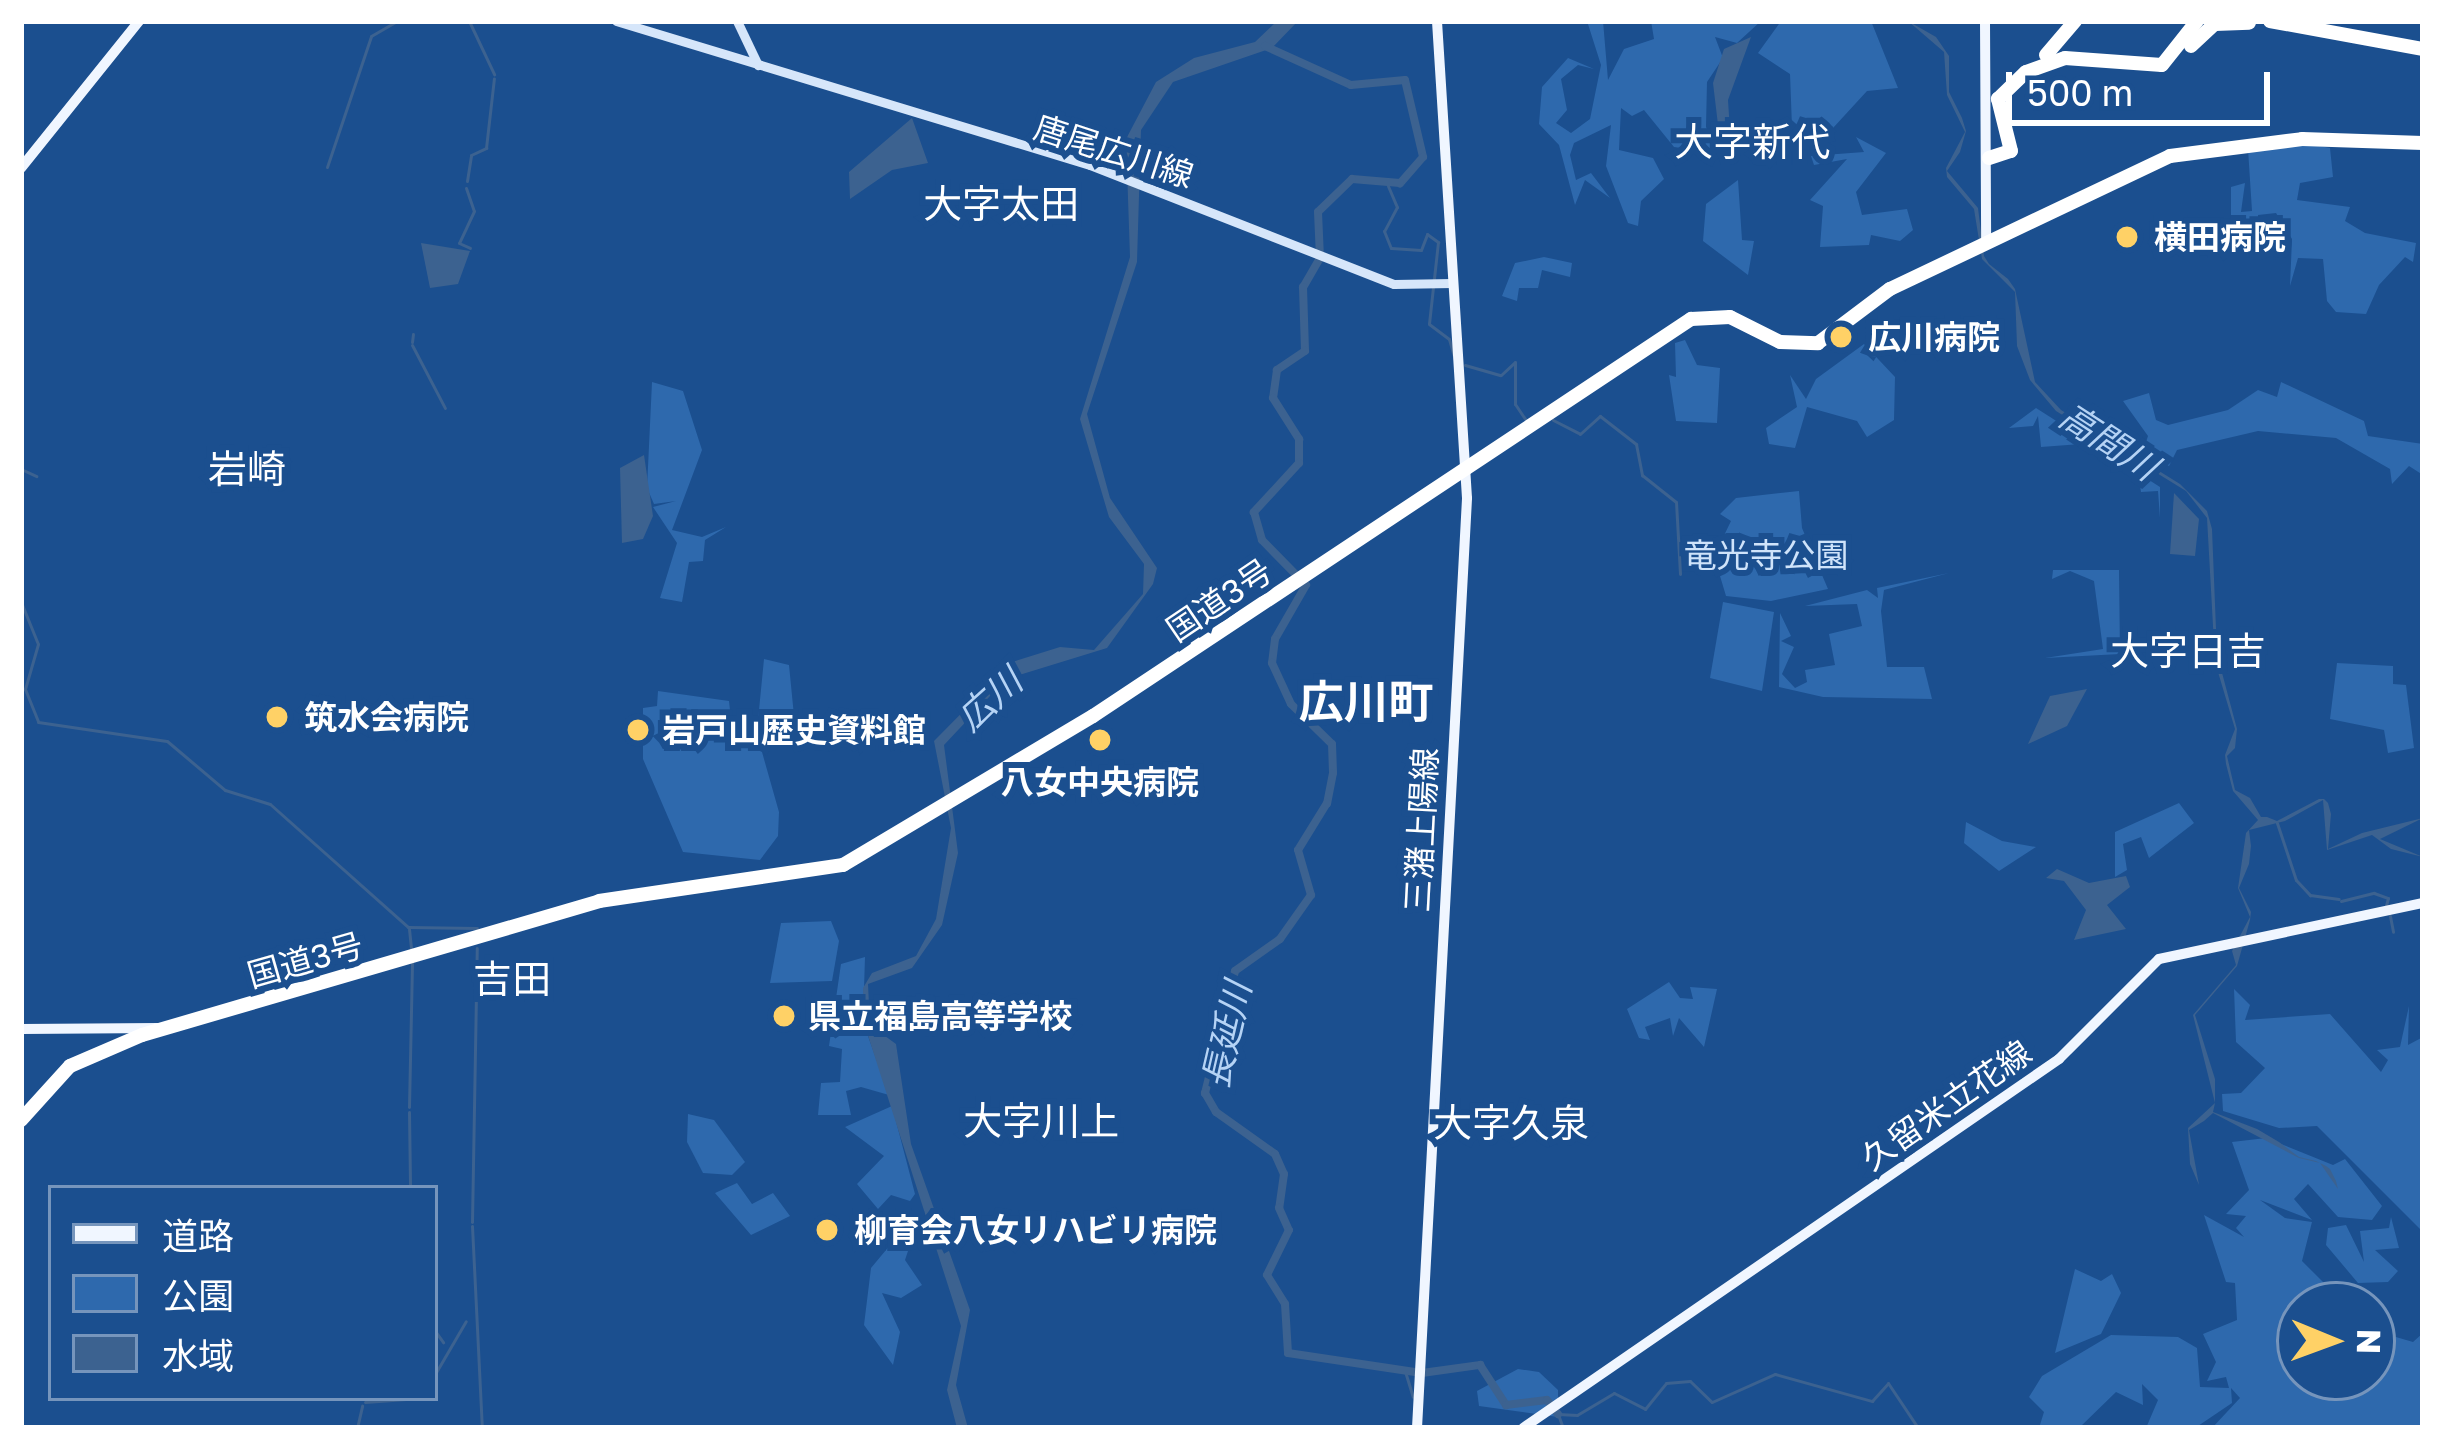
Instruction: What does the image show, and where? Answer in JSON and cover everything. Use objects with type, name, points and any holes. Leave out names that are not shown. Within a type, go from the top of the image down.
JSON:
[{"type":"highway","points":[[1988,155],[2006,142],[1997,87],[2046,55],[2075,21]]},
{"type":"highway","points":[[2270,21],[2363,40]]},
{"type":"highway","points":[[2302,21],[2423,46]]},
{"type":"highway","points":[[2113,63],[2156,74],[2207,28],[2243,22],[2423,46]]},
{"type":"highway","points":[[2046,55],[2150,64],[2193,25]]},
{"type":"highway","points":[[1988,155],[2013,147],[1997,106],[2008,84],[2065,58],[2162,65],[2193,25]]},
{"type":"highway","name":"国道3号","points":[[21,1120],[70,1066],[162,1029],[599,901],[730,875],[819,873],[949,806],[1691,319],[1730,317],[1780,342],[1818,343],[1890,289],[2186,152],[2302,139],[2423,143]]},
{"type":"main road","points":[[21,168],[139,21]]},
{"type":"main road","name":"唐尾広川線","points":[[616,21],[1118,176],[1408,286],[1452,283]]},
{"type":"main road","points":[[737,21],[758,65]]},
{"type":"main road","name":"三潴上陽線","points":[[1418,1428],[1464,466],[1437,21]]},
{"type":"main road","points":[[1981,245],[1988,155],[1985,21]]},
{"type":"main road","name":"久留米立花線","points":[[1523,1428],[2060,1059],[2150,964],[2423,903]]},
{"type":"main road","points":[[21,1029],[162,1029]]},
{"type":"green space","points":[[1587,21],[1603,21],[1608,80],[1624,49],[1654,39],[1651,21],[1761,21],[1737,43],[1715,37],[1723,58],[1707,82],[1706,127],[1718,153],[1674,147],[1644,110],[1632,116],[1621,108],[1619,150],[1653,158],[1664,179],[1641,201],[1638,226],[1628,223],[1606,166],[1611,125],[1574,143],[1570,155],[1576,180],[1591,173],[1610,198],[1585,180],[1575,205],[1559,145],[1539,124],[1542,87],[1568,58],[1594,69],[1578,65],[1561,79],[1567,110],[1556,123],[1571,133],[1590,119],[1601,65]]},
{"type":"green space","points":[[1781,21],[1871,21],[1898,88],[1867,91],[1833,128],[1826,124],[1827,136],[1780,145],[1779,129],[1792,127],[1790,74],[1758,53]]},
{"type":"green space","points":[[1856,137],[1886,153],[1856,192],[1862,215],[1907,209],[1913,230],[1900,241],[1871,235],[1869,245],[1820,247],[1823,206],[1810,200],[1847,159],[1814,165],[1811,156],[1864,152]]},
{"type":"green space","points":[[2304,143],[2330,148],[2333,177],[2300,183],[2297,200],[2350,207],[2345,221],[2365,233],[2416,243],[2413,262],[2405,257],[2379,285],[2366,314],[2336,312],[2327,301],[2323,259],[2298,258],[2290,286],[2292,239],[2276,213],[2258,215],[2258,224],[2231,221],[2231,187],[2245,183],[2241,212],[2252,211],[2248,149]]},
{"type":"green space","points":[[1738,180],[1742,240],[1754,241],[1748,275],[1703,241],[1706,204]]},
{"type":"green space","points":[[1544,257],[1572,263],[1570,277],[1542,270],[1538,288],[1519,288],[1517,301],[1502,296],[1515,263]]},
{"type":"green space","points":[[1685,340],[1697,365],[1720,368],[1717,423],[1676,421],[1669,375],[1676,377],[1675,343]]},
{"type":"green space","points":[[1864,344],[1895,377],[1894,420],[1867,437],[1857,421],[1807,407],[1795,448],[1769,444],[1766,428],[1797,407],[1790,375],[1806,399],[1816,379]]},
{"type":"green space","points":[[652,382],[683,391],[702,450],[672,530],[702,537],[726,527],[705,540],[703,561],[689,562],[682,602],[660,598],[677,543],[653,507],[676,501],[654,504],[647,488]]},
{"type":"green space","points":[[2281,382],[2364,421],[2368,436],[2423,444],[2423,475],[2409,466],[2392,484],[2390,469],[2336,438],[2258,431],[2177,450],[2169,466],[2143,451],[2148,436],[2123,401],[2149,393],[2156,420],[2168,425],[2228,410],[2258,390],[2277,397]]},
{"type":"green space","points":[[2036,408],[2160,487],[2160,518],[2158,491],[2141,492],[2139,478],[2081,444],[2041,447],[2038,416],[2033,426],[2009,428]]},
{"type":"green space","name":"竜光寺公園","points":[[1799,491],[1802,528],[1828,589],[1771,601],[1726,596],[1714,556],[1731,521],[1720,514],[1736,498]]},
{"type":"green space","points":[[2053,570],[2119,570],[2120,654],[2045,658],[2103,649],[2094,581],[2070,571],[2052,579]]},
{"type":"green space","points":[[1949,573],[1884,590],[1881,611],[1887,667],[1924,667],[1932,699],[1823,697],[1779,687],[1780,613],[1791,636],[1781,641],[1794,647],[1782,674],[1795,688],[1807,682],[1805,670],[1835,665],[1829,634],[1862,626],[1857,604],[1805,606],[1867,590],[1878,598],[1877,588]]},
{"type":"green space","points":[[1723,602],[1774,612],[1762,691],[1710,678]]},
{"type":"green space","points":[[764,659],[789,665],[795,726],[750,720],[758,720]]},
{"type":"green space","points":[[2337,663],[2393,666],[2393,684],[2406,685],[2414,748],[2388,753],[2384,730],[2330,719]]},
{"type":"green space","points":[[658,691],[729,701],[733,738],[762,752],[779,812],[778,836],[760,860],[683,852],[643,759],[643,708],[657,706]]},
{"type":"green space","points":[[2179,803],[2194,823],[2149,858],[2141,837],[2123,844],[2127,870],[2115,877],[2115,832]]},
{"type":"green space","points":[[1966,822],[2002,841],[2036,847],[1999,871],[1964,843]]},
{"type":"green space","points":[[831,921],[839,941],[832,981],[770,983],[781,923]]},
{"type":"green space","points":[[865,957],[863,1022],[889,1095],[861,1087],[846,1091],[851,1115],[818,1115],[821,1083],[840,1082],[842,1049],[829,1046],[841,964]]},
{"type":"green space","points":[[1669,982],[1680,998],[1693,999],[1690,987],[1717,989],[1704,1047],[1679,1018],[1673,1036],[1670,1018],[1645,1027],[1650,1040],[1639,1038],[1627,1009]]},
{"type":"green space","points":[[2234,989],[2250,1005],[2245,1020],[2330,1014],[2381,1072],[2388,1060],[2377,1050],[2400,1047],[2409,1006],[2408,1045],[2423,1037],[2423,1232],[2317,1126],[2279,1128],[2223,1111],[2222,1094],[2241,1093],[2265,1068],[2236,1042]]},
{"type":"green space","points":[[892,1106],[915,1194],[910,1201],[891,1195],[878,1209],[857,1184],[884,1156],[845,1127]]},
{"type":"green space","points":[[688,1114],[714,1120],[745,1162],[732,1175],[703,1173],[687,1142]]},
{"type":"green space","points":[[2266,1138],[2333,1165],[2345,1159],[2382,1206],[2372,1220],[2338,1217],[2308,1184],[2294,1199],[2312,1220],[2260,1200],[2285,1218],[2312,1222],[2302,1261],[2322,1281],[2276,1281],[2276,1401],[2396,1401],[2396,1337],[2413,1342],[2423,1333],[2423,1428],[2212,1428],[2240,1398],[2231,1388],[2232,1403],[2195,1428],[2146,1428],[2158,1400],[2142,1384],[2143,1405],[2116,1392],[2079,1428],[2039,1428],[2044,1412],[2029,1397],[2042,1376],[2111,1335],[2178,1337],[2197,1348],[2200,1387],[2229,1388],[2226,1377],[2207,1381],[2216,1362],[2203,1334],[2237,1320],[2235,1283],[2226,1282],[2204,1215],[2244,1237],[2236,1228],[2246,1216],[2226,1214],[2249,1190],[2232,1142]]},
{"type":"green space","points":[[737,1183],[752,1204],[773,1193],[790,1216],[751,1235],[715,1193]]},
{"type":"green space","points":[[2391,1217],[2399,1248],[2375,1250],[2398,1271],[2389,1281],[2356,1281],[2326,1245],[2328,1228],[2346,1225],[2364,1262],[2360,1231],[2389,1228]]},
{"type":"green space","points":[[896,1238],[911,1242],[905,1260],[922,1285],[901,1298],[882,1293],[900,1332],[893,1365],[864,1325],[871,1268]]},
{"type":"green space","points":[[2075,1269],[2101,1281],[2112,1274],[2121,1293],[2101,1334],[2055,1353]]},
{"type":"green space","points":[[1518,1369],[1539,1372],[1558,1390],[1558,1417],[1479,1406],[1477,1391]]},
{"type":"water","points":[[1277,21],[1298,21],[1272,48],[1173,82],[1141,130],[1137,262],[1087,414],[1110,498],[1157,568],[1153,584],[1107,648],[1006,679],[944,745],[958,853],[942,925],[912,968],[868,984],[870,1025],[896,1044],[911,1144],[970,1310],[956,1385],[968,1428],[957,1428],[947,1390],[961,1326],[864,1023],[863,988],[872,973],[916,956],[936,919],[951,828],[934,741],[1012,662],[1060,647],[1094,650],[1143,594],[1144,564],[1109,517],[1080,419],[1130,257],[1126,139],[1156,82],[1194,58],[1255,42]]},
{"type":"water","name":"高間川","points":[[1908,21],[1936,37],[1949,56],[1949,92],[1966,131],[1947,171],[1978,208],[1984,256],[2015,289],[2035,382],[2061,410],[2180,484],[2207,511],[2212,529],[2217,654],[2237,729],[2235,748],[2227,756],[2235,790],[2250,798],[2261,817],[2277,821],[2324,799],[2331,814],[2328,849],[2362,833],[2423,818],[2380,839],[2423,857],[2391,849],[2372,835],[2327,850],[2323,800],[2285,821],[2249,830],[2249,864],[2239,888],[2251,912],[2250,920],[2237,966],[2195,1015],[2215,1079],[2215,1103],[2193,1015],[2236,965],[2232,951],[2250,917],[2238,888],[2246,833],[2258,820],[2233,791],[2226,764],[2225,755],[2235,729],[2215,662],[2207,518],[2186,491],[2056,411],[2030,380],[2017,346],[2015,292],[1982,259],[1974,209],[1947,177],[1946,168],[1965,132],[1947,95],[1944,52]]},
{"type":"water","points":[[1751,37],[1728,100],[1731,146],[1721,150],[1713,83],[1724,49]]},
{"type":"water","points":[[912,118],[928,163],[892,170],[850,199],[849,172]]},
{"type":"water","points":[[421,243],[470,251],[458,284],[430,288]]},
{"type":"water","points":[[644,455],[653,516],[643,539],[622,543],[620,468]]},
{"type":"water","points":[[2174,493],[2199,519],[2195,556],[2170,554]]},
{"type":"water","points":[[2087,689],[2067,726],[2028,744],[2050,696]]},
{"type":"water","points":[[2057,869],[2089,883],[2126,876],[2130,887],[2107,905],[2126,929],[2074,940],[2086,910],[2064,881],[2046,878]]},
{"type":"water","points":[[2215,1103],[2213,1112],[2257,1129],[2299,1157],[2320,1163],[2299,1158],[2213,1113],[2189,1130],[2199,1185],[2190,1164],[2188,1128]]},
{"type":"waterway","points":[[327,167],[371,36],[397,21]]},
{"type":"waterway","points":[[469,21],[494,74]]},
{"type":"waterway","name":"長延川","points":[[1265,46],[1351,85],[1405,80],[1423,157],[1400,183],[1352,179],[1318,212],[1320,258],[1303,287],[1305,351],[1277,370],[1273,398],[1299,439],[1299,463],[1254,512],[1262,540],[1306,585],[1275,639],[1272,663],[1291,704],[1332,744],[1333,773],[1327,803],[1298,850],[1311,895],[1280,939],[1235,971],[1205,1093],[1216,1112],[1275,1154],[1284,1174],[1279,1208],[1289,1230],[1267,1275],[1285,1304],[1288,1353],[1422,1373],[1480,1365],[1506,1405],[1547,1400],[1558,1414]]},
{"type":"waterway","points":[[467,181],[471,155],[486,148],[494,78]]},
{"type":"waterway","points":[[1388,186],[1397,207],[1384,231],[1391,248],[1421,250],[1427,234],[1438,242],[1429,324],[1449,339],[1456,363]]},
{"type":"waterway","points":[[466,188],[474,211],[459,243],[470,248]]},
{"type":"waterway","points":[[412,342],[413,334]]},
{"type":"waterway","points":[[412,345],[445,408]]},
{"type":"waterway","points":[[1465,365],[1501,375],[1515,362],[1515,404],[1525,419]]},
{"type":"waterway","points":[[1553,420],[1580,434],[1600,416],[1636,444],[1642,475],[1676,502],[1680,574]]},
{"type":"waterway","points":[[21,469],[36,476]]},
{"type":"waterway","points":[[21,602],[38,644],[25,689],[38,722],[167,741],[225,790],[270,804],[408,927],[477,928]]},
{"type":"waterway","points":[[2277,823],[2296,880],[2310,895],[2339,899]]},
{"type":"waterway","points":[[2341,901],[2374,893],[2388,898],[2385,909]]},
{"type":"waterway","points":[[2390,916],[2393,932]]},
{"type":"waterway","points":[[409,929],[411,949]]},
{"type":"waterway","points":[[472,1222],[477,948]]},
{"type":"waterway","points":[[409,1107],[412,961]]},
{"type":"waterway","points":[[409,1112],[410,1185]]},
{"type":"waterway","points":[[472,1226],[482,1428]]},
{"type":"waterway","points":[[438,1369],[466,1321]]},
{"type":"waterway","points":[[438,1335],[443,1342]]},
{"type":"waterway","points":[[1404,1368],[1413,1397]]},
{"type":"waterway","points":[[1563,1428],[1558,1414],[1577,1415],[1614,1393],[1645,1409],[1666,1383],[1690,1381],[1712,1402],[1775,1374],[1872,1401],[1888,1383],[1918,1428]]},
{"type":"waterway","points":[[365,1402],[379,1401]]},
{"type":"waterway","points":[[357,1428],[362,1406]]},
{"type":"place","name":"横田病院","points":[[2127,237]]},
{"type":"place","name":"広川病院","points":[[1841,337]]},
{"type":"place","name":"筑水会病院","points":[[277,717]]},
{"type":"place","name":"岩戸山歴史資料館","points":[[638,730]]},
{"type":"place","name":"八女中央病院","points":[[1100,740]]},
{"type":"place","name":"県立福島高等学校","points":[[784,1016]]},
{"type":"place","name":"柳育会八女リハビリ病院","points":[[827,1230]]},
{"type":"district","name":"大字新代","points":[[1752,142]]},
{"type":"district","name":"大字太田","points":[[1001,204]]},
{"type":"district","name":"岩崎","points":[[247,469]]},
{"type":"district","name":"大字日吉","points":[[2188,651]]},
{"type":"district","name":"広川町","points":[[1366,702]]},
{"type":"district","name":"吉田","points":[[512,979]]},
{"type":"district","name":"大字川上","points":[[1041,1121]]},
{"type":"district","name":"大字久泉","points":[[1511,1123]]},
{"type":"water label","name":"広川","points":[[989,699]]}]
